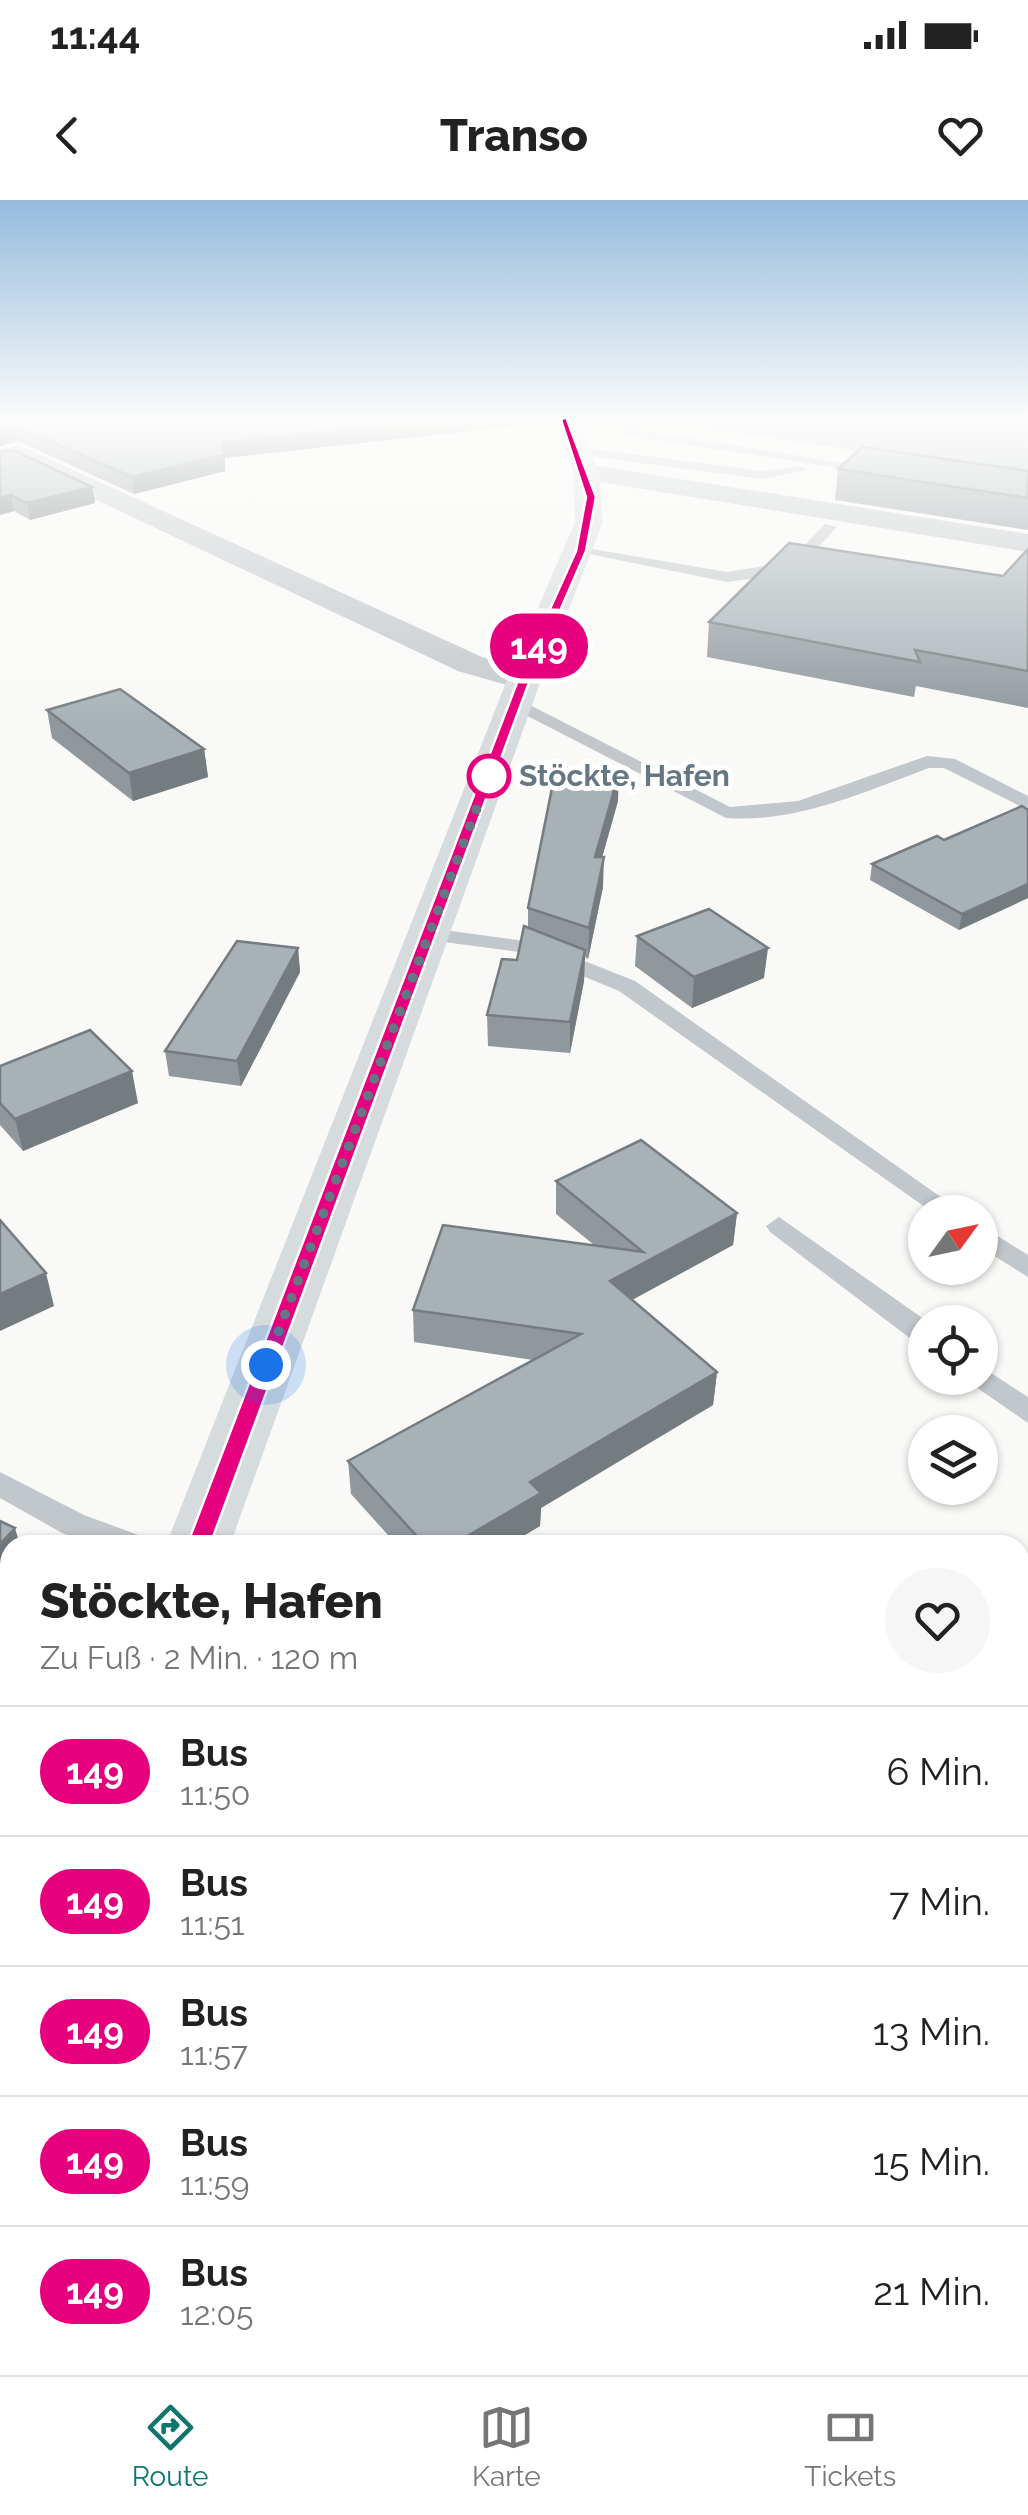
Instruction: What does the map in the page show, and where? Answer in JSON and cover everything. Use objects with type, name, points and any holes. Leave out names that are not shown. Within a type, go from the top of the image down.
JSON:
[{"type":"street","points":[[167,522],[470,664],[520,692]]},
{"type":"street","points":[[202,1535],[520,692],[581,551],[583,522]]},
{"type":"street","points":[[792,522],[1028,561]]},
{"type":"street","points":[[892,522],[1028,543]]},
{"type":"lane","points":[[792,566],[830,528]]},
{"type":"lane","points":[[581,551],[727,576],[792,566],[811,570]]},
{"type":"lane","points":[[520,692],[726,812],[744,815],[780,810],[928,762],[948,764],[1028,804]]},
{"type":"lane","points":[[429,934],[493,937],[575,958],[627,986],[925,1195]]},
{"type":"lane","points":[[779,1226],[908,1322]]},
{"type":"lane","points":[[998,1247],[1028,1268]]},
{"type":"lane","points":[[998,1390],[1028,1412]]},
{"type":"lane","points":[[0,1484],[73,1524],[103,1535]]},
{"type":"building","points":[[789,543],[1003,576],[1028,549],[1028,671],[915,650],[920,662],[709,622]]},
{"type":"building","points":[[120,689],[204,749],[129,773],[47,710]]},
{"type":"building","points":[[556,768],[619,773],[595,857],[604,857],[589,928],[528,908]]},
{"type":"building","points":[[1022,806],[1028,810],[1028,884],[962,914],[872,864],[937,836],[944,840]]},
{"type":"building","points":[[709,909],[768,948],[694,977],[637,936]]},
{"type":"building","points":[[524,926],[585,950],[570,1022],[487,1015],[502,959],[517,960]]},
{"type":"building","points":[[237,941],[298,948],[237,1061],[165,1051]]},
{"type":"building","points":[[90,1030],[132,1071],[15,1119],[0,1103],[0,1066]]},
{"type":"building","points":[[641,1140],[737,1213],[610,1281],[717,1372],[530,1482],[541,1493],[469,1535],[416,1535],[348,1461],[581,1334],[413,1310],[443,1225],[643,1252],[556,1181]]},
{"type":"building","points":[[0,1220],[46,1273],[0,1294]]},
{"type":"building","points":[[0,1521],[15,1528],[8,1535],[0,1535]]},
{"type":"bus line","name":"149","points":[[202,1535],[524,680],[581,551],[589,522]]},
{"type":"place","name":"Stöckte, Hafen","points":[[489,776]]},
{"type":"route","points":[[266,1365],[489,776]]}]
